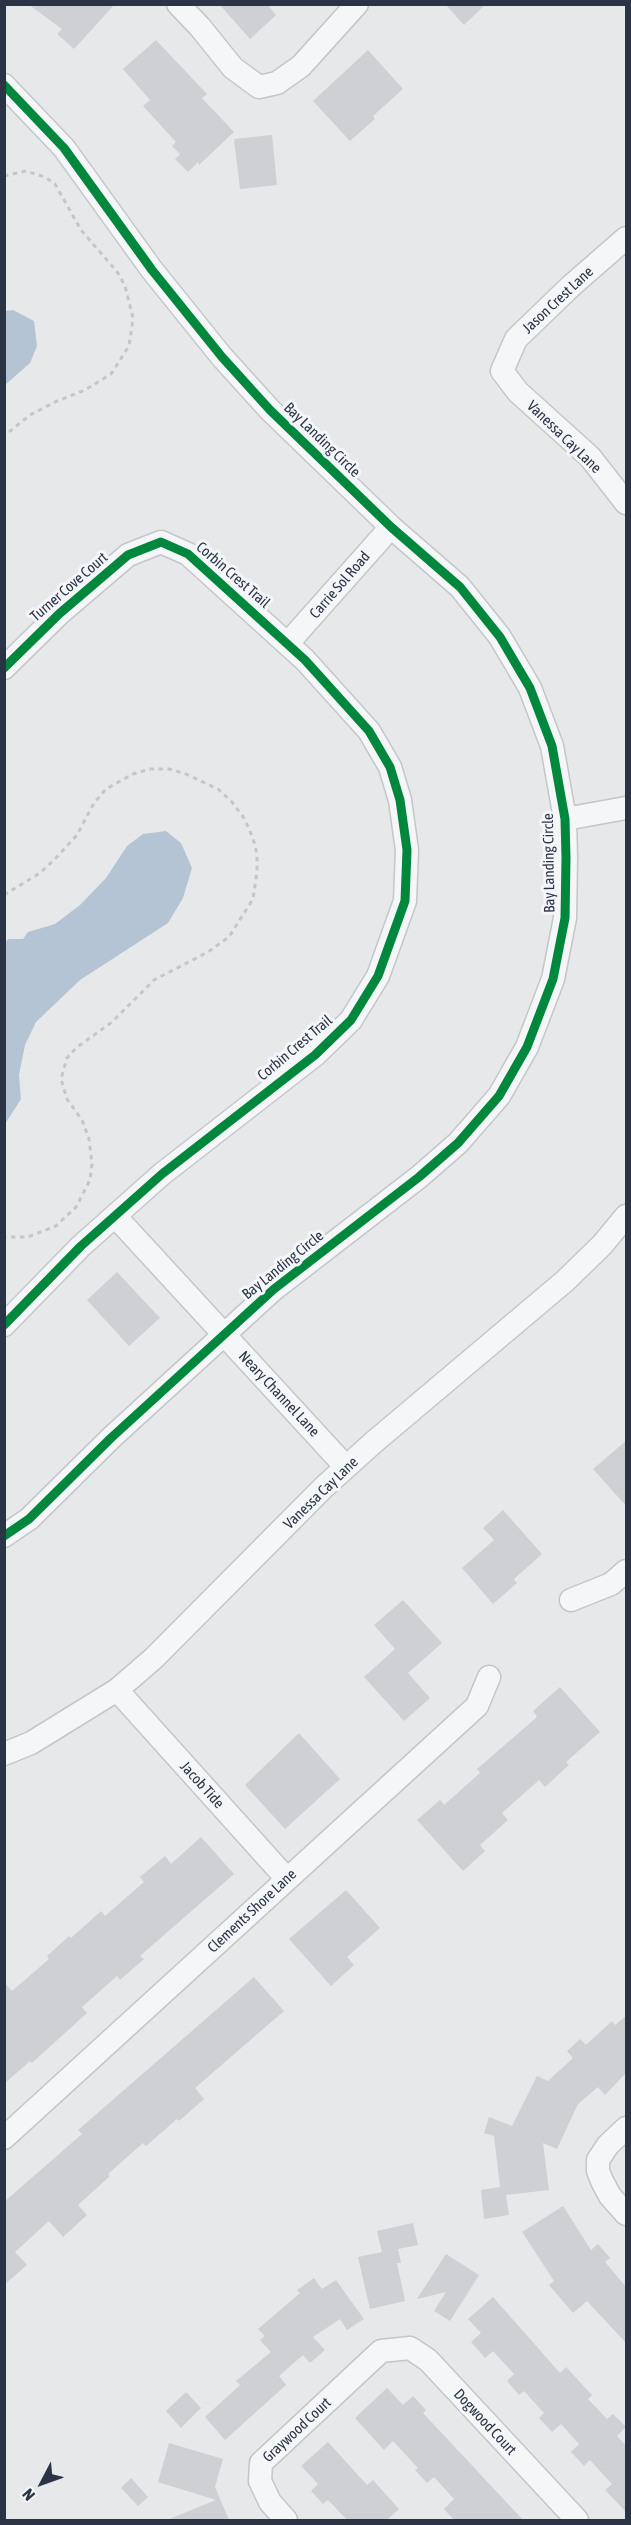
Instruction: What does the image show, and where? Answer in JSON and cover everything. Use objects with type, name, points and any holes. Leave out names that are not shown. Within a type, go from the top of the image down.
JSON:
[{"type":"street","points":[[178,4],[233,68],[259,87],[277,83],[301,66],[357,4]]},
{"type":"street","name":"Bay Landing Circle","points":[[4,86],[64,148],[152,270],[222,357],[270,410],[391,526],[460,587],[500,637],[530,688],[552,746],[565,819],[565,918],[553,979],[527,1047],[499,1096],[458,1143],[419,1177],[274,1289],[111,1438],[29,1519],[4,1536]]},
{"type":"street","name":"Jason Crest Lane","points":[[502,370],[516,339],[571,286],[627,238]]},
{"type":"street","name":"Vanessa Cay Lane","points":[[502,370],[518,392],[590,458],[627,503]]},
{"type":"street","name":"Carrie Sol Road","points":[[288,644],[391,526]]},
{"type":"street","name":"Corbin Crest Trail","points":[[4,1325],[81,1246],[162,1174],[315,1055],[351,1020],[378,976],[405,901],[407,850],[400,800],[390,767],[369,731],[288,644],[188,554],[161,542]]},
{"type":"street","name":"Turner Cove Court","points":[[4,668],[59,614],[128,555],[161,542]]},
{"type":"street","points":[[565,819],[627,808]]},
{"type":"street","name":"Vanessa Cay Lane","points":[[4,1754],[31,1743],[117,1690],[154,1658],[346,1467],[565,1281],[602,1245],[627,1215]]},
{"type":"street","name":"Neary Channel Lane","points":[[115,1216],[346,1467]]},
{"type":"street","points":[[571,1600],[612,1584],[627,1571]]},
{"type":"street","name":"Clements Shore Lane","points":[[4,2138],[477,1706],[489,1677]]},
{"type":"street","name":"Jacob Tide","points":[[117,1690],[286,1879]]},
{"type":"street","points":[[627,2128],[608,2145],[598,2160],[598,2170],[610,2196],[627,2214]]},
{"type":"street","name":"Dogwood Court","points":[[381,2351],[410,2348],[428,2360],[577,2520]]},
{"type":"street","name":"Graywood Court","points":[[286,2520],[270,2502],[260,2481],[261,2463],[381,2351]]},
{"type":"path","points":[[4,176],[26,171],[45,177],[55,184],[81,231],[118,273],[125,286],[133,318],[129,346],[111,374],[85,390],[30,415],[4,436]]},
{"type":"path","points":[[4,895],[40,873],[55,859],[77,835],[94,803],[106,789],[133,774],[150,769],[186,774],[218,789],[244,818],[257,854],[253,899],[229,937],[208,952],[154,980],[112,1022],[76,1048],[67,1058],[61,1079],[67,1099],[82,1120],[89,1139],[92,1164],[90,1180],[76,1207],[56,1226],[28,1237],[4,1237]]},
{"type":"water","points":[[13,310],[34,321],[37,346],[30,363],[5,385],[5,311]]},
{"type":"water","points":[[166,831],[181,843],[192,868],[183,898],[168,923],[80,980],[36,1022],[25,1045],[19,1075],[21,1099],[5,1124],[5,943],[8,939],[23,939],[28,932],[55,924],[80,905],[106,878],[127,846],[143,834]]},
{"type":"building","points":[[28,4],[115,4],[74,49],[57,34],[62,29]]},
{"type":"building","points":[[219,4],[267,4],[276,15],[250,39]]},
{"type":"building","points":[[445,4],[486,4],[464,25]]},
{"type":"building","points":[[156,40],[207,94],[202,98],[234,132],[199,165],[198,162],[188,172],[175,159],[180,154],[172,146],[176,142],[143,106],[150,100],[123,69]]},
{"type":"building","points":[[368,50],[403,89],[373,116],[375,119],[350,141],[313,101]]},
{"type":"building","points":[[272,135],[277,185],[240,189],[234,139]]},
{"type":"building","points":[[117,1272],[160,1318],[129,1346],[87,1300]]},
{"type":"building","points":[[627,1440],[627,1507],[593,1469]]},
{"type":"building","points":[[503,1510],[542,1554],[514,1579],[517,1583],[493,1604],[462,1568],[494,1540],[483,1528]]},
{"type":"building","points":[[403,1600],[442,1643],[408,1673],[430,1698],[404,1721],[364,1677],[395,1649],[374,1625]]},
{"type":"building","points":[[560,1687],[600,1732],[566,1762],[569,1765],[545,1787],[539,1780],[502,1813],[508,1820],[480,1845],[485,1851],[463,1871],[417,1820],[440,1800],[444,1805],[480,1773],[477,1769],[537,1717],[533,1711]]},
{"type":"building","points":[[299,1733],[340,1779],[285,1829],[245,1785]]},
{"type":"building","points":[[201,1837],[234,1874],[140,1956],[144,1959],[120,1980],[117,1976],[82,2007],[87,2013],[32,2063],[30,2061],[4,2084],[4,1982],[12,1991],[49,1959],[47,1956],[69,1936],[71,1938],[101,1911],[105,1916],[144,1882],[140,1877],[165,1856],[171,1864]]},
{"type":"building","points":[[346,1890],[380,1928],[347,1957],[354,1965],[331,1986],[289,1939]]},
{"type":"building","points":[[254,1977],[284,2011],[195,2088],[204,2099],[146,2146],[143,2143],[108,2174],[110,2176],[78,2205],[87,2215],[63,2237],[49,2221],[15,2252],[27,2265],[4,2285],[4,2202],[82,2134],[78,2130]]},
{"type":"building","points":[[627,2015],[627,2072],[605,2095],[598,2087],[578,2104],[557,2149],[543,2143],[549,2190],[506,2195],[509,2215],[484,2219],[481,2190],[500,2187],[494,2136],[484,2133],[489,2117],[512,2126],[537,2076],[548,2081],[573,2058],[567,2051],[580,2039],[586,2045],[612,2021],[615,2025]]},
{"type":"building","points":[[563,2206],[591,2250],[598,2244],[610,2258],[605,2262],[627,2288],[627,2344],[587,2301],[573,2313],[549,2285],[554,2281],[522,2232]]},
{"type":"building","points":[[413,2223],[418,2245],[398,2249],[401,2263],[397,2263],[405,2301],[370,2309],[358,2257],[382,2252],[377,2231]]},
{"type":"building","points":[[446,2254],[479,2275],[450,2321],[434,2311],[446,2292],[417,2299]]},
{"type":"building","points":[[314,2278],[322,2289],[336,2280],[364,2319],[347,2330],[340,2319],[313,2337],[325,2350],[310,2363],[303,2355],[279,2376],[286,2385],[225,2440],[205,2417],[240,2385],[236,2381],[271,2352],[260,2340],[265,2336],[258,2329],[300,2293],[297,2290]]},
{"type":"building","points":[[493,2297],[560,2373],[566,2367],[592,2395],[588,2399],[607,2419],[613,2414],[626,2427],[617,2436],[627,2447],[627,2513],[605,2490],[612,2484],[590,2460],[584,2466],[571,2452],[579,2444],[561,2424],[552,2432],[539,2418],[544,2413],[524,2391],[519,2395],[507,2381],[514,2374],[493,2351],[485,2358],[471,2342],[481,2333],[468,2319]]},
{"type":"building","points":[[387,2388],[403,2405],[413,2396],[426,2410],[423,2413],[523,2520],[454,2520],[444,2509],[454,2499],[434,2477],[427,2483],[415,2470],[418,2468],[393,2441],[384,2450],[355,2418]]},
{"type":"building","points":[[186,2392],[201,2408],[181,2428],[166,2411]]},
{"type":"building","points":[[328,2442],[367,2485],[373,2480],[399,2509],[387,2520],[347,2520],[328,2500],[323,2504],[311,2491],[318,2484],[301,2466]]},
{"type":"building","points":[[169,2443],[223,2459],[215,2487],[229,2520],[167,2520],[216,2500],[158,2482]]},
{"type":"building","points":[[131,2478],[148,2497],[138,2506],[121,2488]]},
{"type":"cycle path","points":[[4,85],[64,148],[152,270],[222,357],[270,410],[391,527],[460,587],[500,637],[530,688],[552,746],[565,819],[566,858],[565,918],[553,979],[527,1047],[499,1096],[458,1143],[419,1177],[274,1289],[111,1438],[29,1519],[4,1536]]},
{"type":"cycle path","points":[[4,668],[59,614],[128,555],[161,542],[188,554],[305,660],[369,731],[390,767],[400,800],[407,850],[405,901],[378,976],[351,1020],[315,1055],[162,1174],[81,1246],[4,1325]]}]
